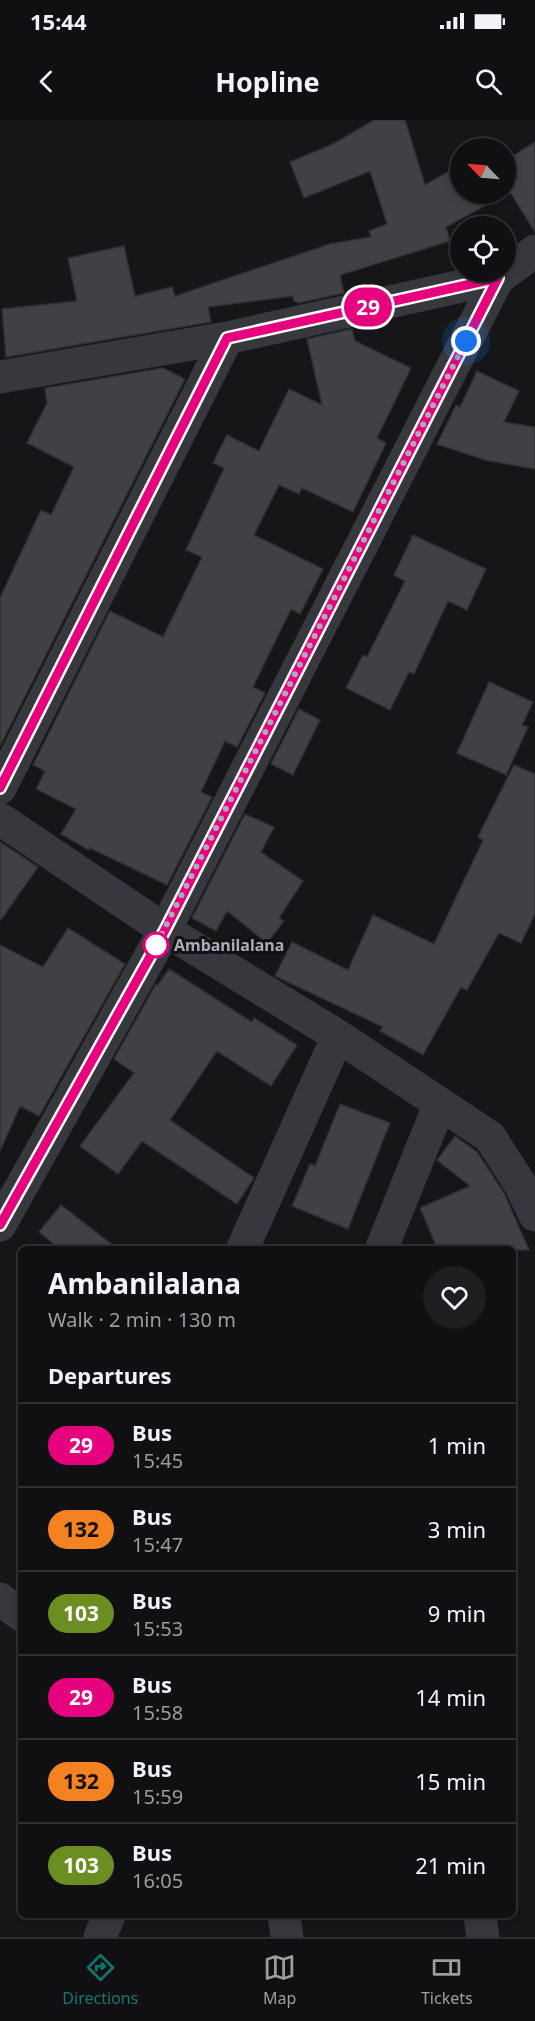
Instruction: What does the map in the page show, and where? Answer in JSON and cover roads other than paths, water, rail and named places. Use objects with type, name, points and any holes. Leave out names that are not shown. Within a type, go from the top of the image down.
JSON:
[{"type":"street","points":[[516,265],[535,252]]},
{"type":"street","points":[[0,377],[227,338],[480,282]]},
{"type":"street","points":[[0,1225],[165,930],[496,282]]},
{"type":"street","points":[[0,788],[227,338]]},
{"type":"street","points":[[0,819],[165,930],[338,1036],[439,1106],[490,1137],[520,1184],[535,1215]]},
{"type":"street","points":[[244,1246],[338,1036]]},
{"type":"street","points":[[383,1246],[439,1106]]},
{"type":"street","points":[[396,1212],[400,1246]]},
{"type":"street","points":[[0,1599],[18,1613]]},
{"type":"street","points":[[284,1918],[287,1937]]},
{"type":"street","points":[[480,1918],[483,1937]]},
{"type":"place","name":"Ambanilalana","points":[[156,945]]}]
